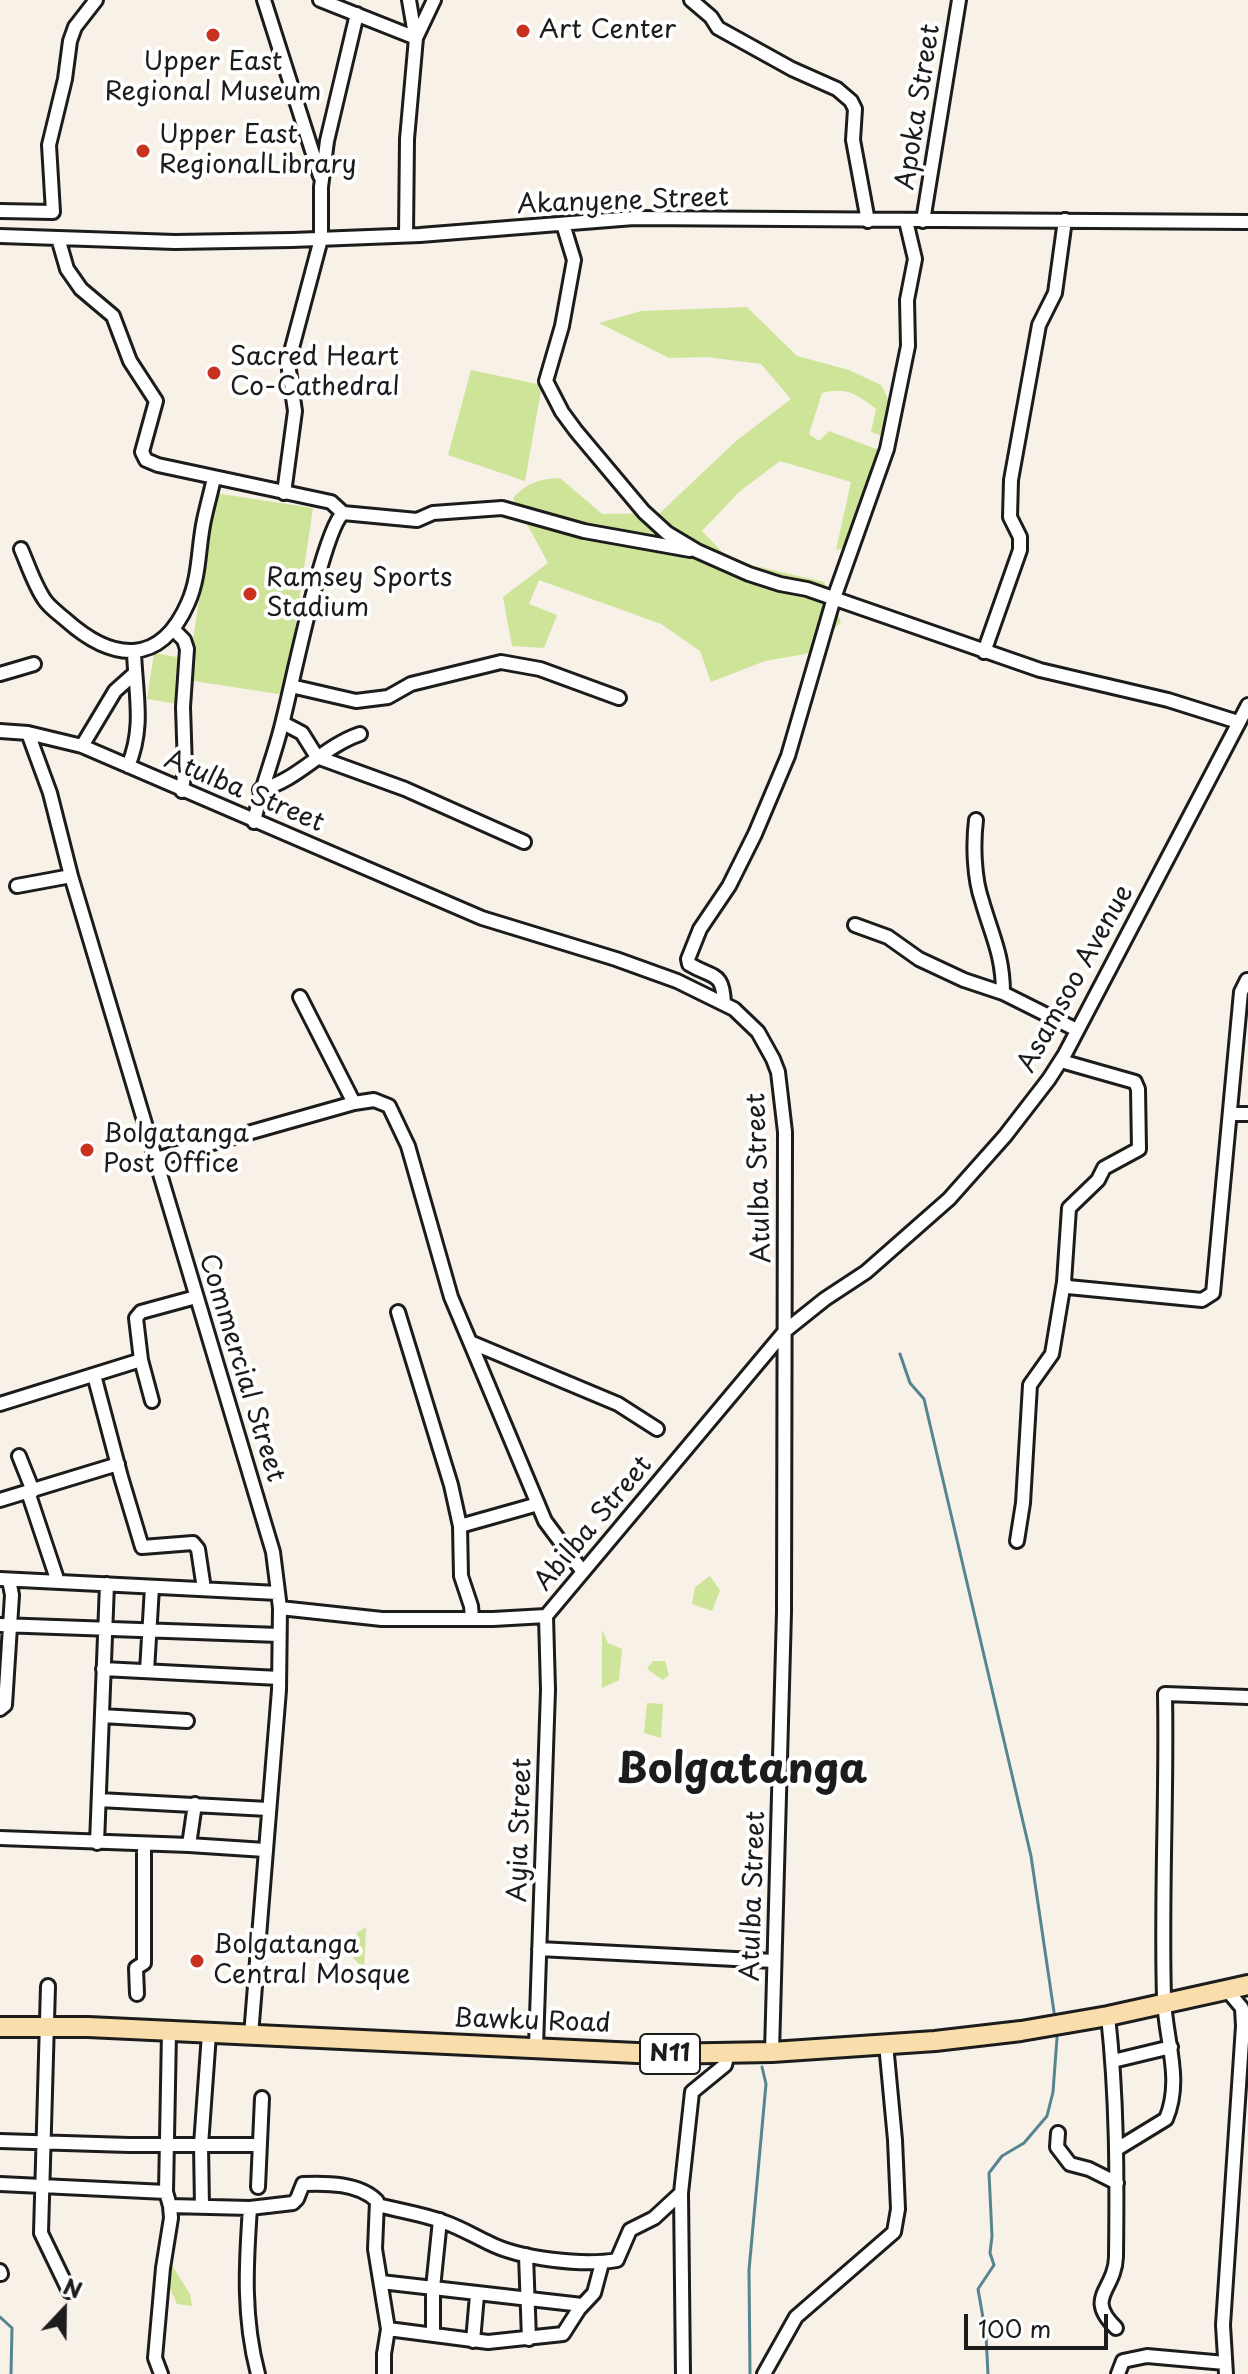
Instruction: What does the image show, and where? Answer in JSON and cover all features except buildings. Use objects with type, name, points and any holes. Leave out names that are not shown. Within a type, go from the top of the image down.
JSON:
[{"type":"highway","name":"Bawku Road","points":[[0,2027],[88,2027],[658,2054],[772,2052],[1021,2031],[1108,2016],[1248,1985]]},
{"type":"street","points":[[80,0],[81,20]]},
{"type":"street","points":[[0,211],[53,212],[49,145],[65,79],[70,41],[96,0]]},
{"type":"street","points":[[264,0],[322,180]]},
{"type":"street","points":[[320,0],[416,38]]},
{"type":"street","points":[[406,235],[407,139],[416,38],[409,0]]},
{"type":"street","points":[[416,38],[434,0]]},
{"type":"street","points":[[691,0],[711,17],[718,28],[792,69],[837,89],[851,101],[855,109],[853,140],[868,221]]},
{"type":"street","name":"Apoka Street","points":[[923,221],[959,0]]},
{"type":"street","points":[[284,493],[295,411],[288,363],[321,239],[322,180],[327,141],[357,14]]},
{"type":"street","name":"Akanyene Street","points":[[0,236],[175,242],[321,239],[634,218],[1248,222]]},
{"type":"street","points":[[984,652],[1020,550],[1020,537],[1010,517],[1011,480],[1039,325],[1055,293],[1065,220]]},
{"type":"street","points":[[724,1004],[723,984],[719,979],[689,964],[688,959],[700,929],[729,886],[755,834],[788,756],[834,598],[887,449],[908,346],[907,300],[915,259],[906,221]]},
{"type":"street","points":[[563,224],[574,260],[562,326],[546,381],[576,431],[644,512],[667,533],[697,551],[769,581],[807,589],[1040,670],[1207,711],[1238,722]]},
{"type":"street","points":[[58,238],[67,269],[81,289],[113,316],[130,361],[156,401],[142,452],[146,460],[214,478],[331,502],[343,513],[417,520],[433,513],[502,508],[584,531],[697,551]]},
{"type":"street","points":[[21,549],[45,601],[94,642],[116,652],[154,645],[173,629],[188,603],[201,557],[203,522],[214,478]]},
{"type":"street","points":[[254,822],[260,790],[283,723],[326,551],[338,517],[343,513]]},
{"type":"street","points":[[173,629],[184,640],[187,649],[182,791]]},
{"type":"street","points":[[128,766],[136,749],[139,725],[134,651]]},
{"type":"street","points":[[291,686],[356,701],[388,697],[411,684],[501,662],[540,669],[619,698]]},
{"type":"street","points":[[0,674],[34,664]]},
{"type":"street","points":[[82,746],[115,691],[134,674]]},
{"type":"street","name":"Asamsoo Avenue","points":[[785,1331],[866,1272],[949,1199],[1005,1136],[1061,1061],[1248,705]]},
{"type":"street","points":[[283,723],[302,733],[317,757],[405,789],[524,842]]},
{"type":"street","name":"Atulba Street","points":[[0,731],[28,733],[82,746],[482,918],[677,981],[724,1004],[752,1025],[768,1049],[778,1072],[785,1132],[783,1624],[772,2052]]},
{"type":"street","name":"Commercial Street","points":[[28,733],[50,793],[71,876],[273,1552],[280,1608],[279,1678],[251,2035]]},
{"type":"street","points":[[260,790],[278,785],[344,739],[360,734]]},
{"type":"street","points":[[976,820],[978,884],[1003,965],[1003,993]]},
{"type":"street","points":[[17,886],[71,876]]},
{"type":"street","points":[[855,925],[888,937],[919,959],[964,980],[1003,993],[1077,1030]]},
{"type":"street","points":[[1064,1282],[1068,1287],[1202,1300],[1210,1297],[1215,1287],[1241,992],[1247,980]]},
{"type":"street","points":[[300,997],[354,1103]]},
{"type":"street","points":[[1017,1541],[1023,1503],[1030,1385],[1052,1354],[1064,1282],[1070,1206],[1098,1180],[1104,1168],[1139,1149],[1138,1085],[1131,1079],[1061,1061]]},
{"type":"street","points":[[156,1159],[354,1103],[374,1100],[389,1106],[408,1146],[451,1297],[549,1527],[583,1572]]},
{"type":"street","points":[[1230,1114],[1248,1114]]},
{"type":"street","points":[[152,1401],[141,1360],[136,1318],[141,1312],[196,1297]]},
{"type":"street","points":[[398,1312],[451,1485],[460,1526],[461,1576],[472,1618]]},
{"type":"street","name":"Abilba Street","points":[[280,1608],[382,1619],[546,1616],[785,1331]]},
{"type":"street","points":[[470,1342],[618,1404],[657,1429]]},
{"type":"street","points":[[0,1404],[141,1360]]},
{"type":"street","points":[[94,1375],[142,1547],[193,1543],[198,1549],[204,1589]]},
{"type":"street","points":[[19,1456],[58,1582]]},
{"type":"street","points":[[0,1500],[118,1464]]},
{"type":"street","points":[[460,1526],[538,1504]]},
{"type":"street","points":[[0,1709],[5,1705],[5,1625],[12,1595],[5,1580],[278,1593]]},
{"type":"street","points":[[97,1843],[107,1584]]},
{"type":"street","points":[[147,1671],[152,1587]]},
{"type":"street","name":"Ayia Street","points":[[536,2046],[548,1690],[546,1616]]},
{"type":"street","points":[[5,1625],[279,1635]]},
{"type":"street","points":[[103,1669],[279,1678]]},
{"type":"street","points":[[1117,2149],[1166,2119],[1174,2072],[1164,2002],[1165,1694],[1248,1697]]},
{"type":"street","points":[[102,1716],[187,1721]]},
{"type":"street","points":[[99,1800],[268,1809]]},
{"type":"street","points":[[189,1845],[195,1804]]},
{"type":"street","points":[[0,1838],[265,1850]]},
{"type":"street","points":[[137,1994],[136,1968],[144,1963],[144,1845]]},
{"type":"street","points":[[539,1949],[774,1961]]},
{"type":"street","points":[[48,1986],[41,2233],[69,2291]]},
{"type":"street","points":[[1118,2374],[1123,2361],[1147,2356],[1226,2369],[1223,2325],[1243,2026],[1242,2008],[1227,1990]]},
{"type":"street","points":[[1108,2016],[1117,2149],[1115,2270],[1101,2302],[1103,2316],[1116,2328]]},
{"type":"street","points":[[161,2374],[155,2358],[171,2218],[166,2192],[169,2032]]},
{"type":"street","points":[[202,2207],[201,2145],[209,2034]]},
{"type":"street","points":[[764,2374],[796,2317],[894,2232],[898,2209],[886,2044]]},
{"type":"street","points":[[1113,2061],[1171,2047]]},
{"type":"street","points":[[683,2374],[681,2193],[692,2092],[725,2065],[728,2053]]},
{"type":"street","points":[[258,2187],[262,2098]]},
{"type":"street","points":[[1058,2133],[1057,2147],[1070,2164],[1089,2169],[1117,2183]]},
{"type":"street","points":[[0,2141],[260,2145]]},
{"type":"street","points":[[170,2206],[250,2208],[293,2203],[303,2184],[321,2183],[364,2191],[375,2199],[378,2205],[375,2249],[388,2329],[384,2374]]},
{"type":"street","points":[[0,2185],[166,2192]]},
{"type":"street","points":[[378,2205],[440,2220],[471,2232],[490,2244],[526,2255],[602,2263],[617,2260],[630,2230],[654,2218],[681,2193]]},
{"type":"street","points":[[250,2208],[245,2293],[248,2330],[258,2374]]},
{"type":"street","points":[[433,2334],[433,2288],[440,2220]]},
{"type":"street","points":[[526,2255],[529,2339]]},
{"type":"street","points":[[388,2329],[500,2343],[563,2334],[594,2293],[602,2263]]},
{"type":"street","points":[[381,2282],[582,2305]]},
{"type":"street","points":[[473,2341],[477,2295]]},
{"type":"green space","points":[[747,307],[797,356],[849,370],[881,385],[892,407],[882,436],[871,432],[876,409],[845,391],[822,393],[809,434],[819,441],[829,431],[884,452],[854,545],[836,550],[851,482],[780,461],[739,492],[702,531],[730,560],[824,582],[841,622],[811,653],[765,661],[711,682],[700,651],[661,624],[539,580],[529,604],[557,615],[544,648],[512,646],[503,597],[548,563],[513,498],[518,493],[534,483],[560,478],[602,514],[660,513],[736,441],[791,399],[761,364],[707,357],[669,358],[599,323],[641,311]]},
{"type":"green space","points":[[471,370],[542,385],[525,481],[448,455]]},
{"type":"green space","name":"Ramsey Sports Stadium","points":[[215,493],[313,508],[285,695],[187,680]]},
{"type":"green space","points":[[154,653],[183,658],[177,704],[147,699]]},
{"type":"green space","points":[[710,1576],[720,1590],[712,1611],[692,1604],[695,1587]]},
{"type":"green space","points":[[602,1630],[608,1643],[622,1649],[619,1680],[602,1688]]},
{"type":"green space","points":[[653,1661],[665,1661],[669,1675],[663,1680],[647,1669]]},
{"type":"green space","points":[[647,1703],[663,1704],[661,1738],[644,1733]]},
{"type":"green space","points":[[366,1927],[364,1968],[353,1958],[357,1933]]},
{"type":"green space","points":[[168,2259],[190,2294],[192,2306],[177,2304],[163,2273]]},
{"type":"waterway","points":[[900,1354],[910,1383],[924,1399],[1031,1856],[1054,2012]]},
{"type":"waterway","points":[[988,2374],[986,2335],[978,2289],[994,2265],[990,2253],[989,2173],[1002,2156],[1024,2143],[1047,2116],[1053,2092],[1057,2038]]},
{"type":"waterway","points":[[1246,2077],[1247,2049]]},
{"type":"waterway","points":[[750,2374],[749,2270],[766,2084],[762,2067]]},
{"type":"waterway","points":[[1229,2312],[1232,2374]]},
{"type":"waterway","points":[[0,2317],[12,2328],[11,2374]]},
{"type":"place","name":"Art Center","points":[[523,31]]},
{"type":"place","name":"Upper East Regional Museum","points":[[213,35]]},
{"type":"place","name":"Upper East RegionalLibrary","points":[[143,151]]},
{"type":"place","name":"Sacred Heart Co-Cathedral","points":[[214,373]]},
{"type":"place","name":"Ramsey Sports Stadium","points":[[250,594]]},
{"type":"place","name":"Bolgatanga Post Office","points":[[87,1150]]},
{"type":"place","name":"Bolgatanga Central Mosque","points":[[197,1961]]},
{"type":"district","name":"Bolgatanga","points":[[742,1771]]}]
